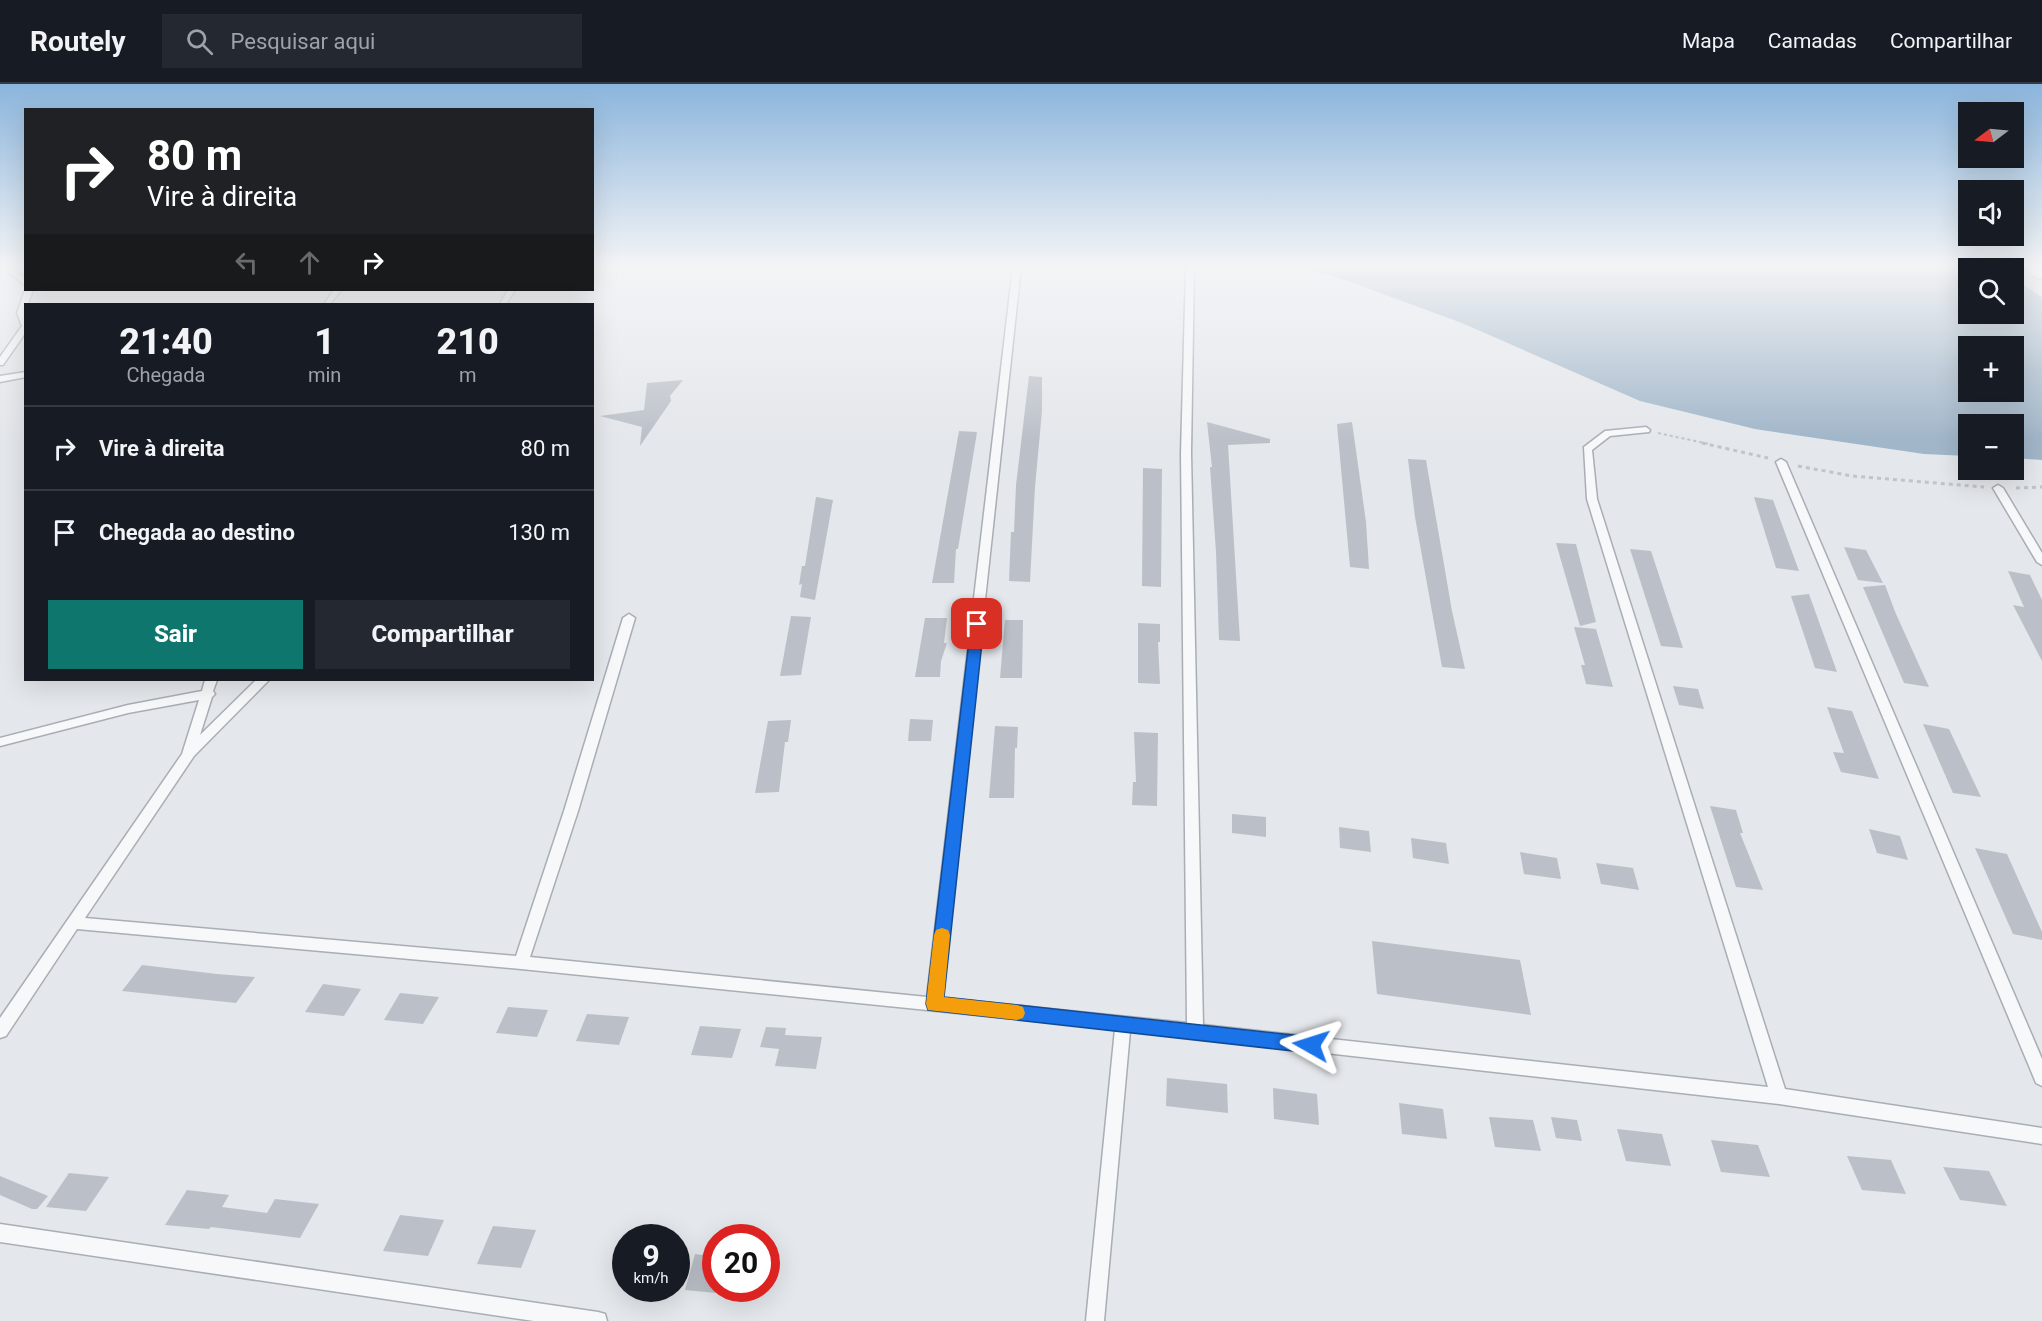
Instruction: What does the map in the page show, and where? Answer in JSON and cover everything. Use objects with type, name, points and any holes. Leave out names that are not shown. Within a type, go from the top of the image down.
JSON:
[{"type":"lane","points":[[934,1004],[1010,325]]},
{"type":"lane","points":[[1189,325],[1186,453],[1194,1032]]},
{"type":"lane","points":[[0,363],[24,329]]},
{"type":"lane","points":[[0,379],[24,374]]},
{"type":"lane","points":[[1646,430],[1608,433],[1587,449],[1592,499],[1779,1096]]},
{"type":"lane","points":[[1781,462],[2042,1078]]},
{"type":"lane","points":[[1998,488],[2042,562]]},
{"type":"lane","points":[[521,963],[571,811],[629,618]]},
{"type":"lane","points":[[0,1031],[188,755],[262,681]]},
{"type":"lane","points":[[188,755],[210,686]]},
{"type":"lane","points":[[0,742],[210,686]]},
{"type":"lane","points":[[75,923],[521,963],[1123,1023],[1779,1096],[2042,1136]]},
{"type":"lane","points":[[1095,1321],[1123,1023]]},
{"type":"lane","points":[[0,1233],[598,1321]]},
{"type":"path","points":[[1646,430],[1781,462],[1852,476],[1998,488],[2042,487]]},
{"type":"water","points":[[1466,325],[2042,325],[2042,460],[2024,459],[2024,414],[1958,414],[1958,456],[1924,454],[1755,429],[1640,401]]},
{"type":"building","points":[[1029,376],[1042,377],[1042,411],[1030,582],[1009,581],[1011,532],[1014,532],[1016,485]]},
{"type":"building","points":[[683,380],[670,396],[671,401],[640,446],[642,427],[600,416],[644,410],[647,383]]},
{"type":"building","points":[[1207,422],[1270,439],[1270,443],[1228,445],[1240,641],[1219,640],[1210,467],[1212,467]]},
{"type":"building","points":[[1352,422],[1366,522],[1369,569],[1350,567],[1337,424]]},
{"type":"building","points":[[959,431],[977,432],[958,549],[956,549],[954,583],[932,583]]},
{"type":"building","points":[[1408,459],[1426,460],[1452,611],[1465,669],[1442,667],[1415,517]]},
{"type":"building","points":[[1143,468],[1162,469],[1161,587],[1142,586]]},
{"type":"building","points":[[816,497],[833,500],[815,600],[800,597],[802,584],[799,585],[802,566],[805,566]]},
{"type":"building","points":[[1754,497],[1773,500],[1799,571],[1776,568]]},
{"type":"building","points":[[1556,543],[1576,544],[1596,622],[1580,626]]},
{"type":"building","points":[[1844,547],[1866,550],[1883,583],[1858,580]]},
{"type":"building","points":[[1630,549],[1651,551],[1683,648],[1661,646]]},
{"type":"building","points":[[2008,571],[2030,575],[2042,600],[2042,661],[2013,605],[2024,607]]},
{"type":"building","points":[[1885,585],[1929,687],[1904,683],[1863,587]]},
{"type":"building","points":[[1809,594],[1837,672],[1815,668],[1791,596]]},
{"type":"building","points":[[791,616],[811,617],[801,675],[780,676]]},
{"type":"building","points":[[925,618],[947,618],[944,643],[947,643],[941,661],[940,677],[915,677]]},
{"type":"building","points":[[1005,620],[1023,620],[1022,678],[1000,678]]},
{"type":"building","points":[[1138,623],[1160,624],[1160,642],[1158,642],[1160,684],[1138,683]]},
{"type":"building","points":[[1574,627],[1596,629],[1613,687],[1586,684],[1581,665],[1585,665]]},
{"type":"building","points":[[1673,686],[1698,689],[1704,709],[1679,705]]},
{"type":"building","points":[[1827,707],[1852,711],[1879,779],[1841,772],[1833,752],[1844,753]]},
{"type":"building","points":[[910,719],[933,720],[931,741],[908,741]]},
{"type":"building","points":[[791,720],[788,742],[785,742],[779,792],[755,793],[768,721]]},
{"type":"building","points":[[1923,724],[1949,729],[1981,797],[1953,793]]},
{"type":"building","points":[[995,726],[1018,727],[1017,748],[1015,748],[1014,798],[989,798]]},
{"type":"building","points":[[1134,732],[1158,733],[1157,806],[1132,805],[1133,782],[1136,782]]},
{"type":"building","points":[[1710,806],[1736,810],[1743,833],[1740,833],[1763,890],[1736,887]]},
{"type":"building","points":[[1232,814],[1266,817],[1266,837],[1232,833]]},
{"type":"building","points":[[1339,827],[1369,831],[1371,852],[1340,848]]},
{"type":"building","points":[[1869,829],[1900,836],[1908,860],[1877,853]]},
{"type":"building","points":[[1411,838],[1446,843],[1449,864],[1413,858]]},
{"type":"building","points":[[1975,848],[2007,854],[2042,932],[2042,940],[2013,934]]},
{"type":"building","points":[[1520,852],[1557,858],[1561,879],[1524,874]]},
{"type":"building","points":[[1596,863],[1633,868],[1639,890],[1601,884]]},
{"type":"building","points":[[1372,941],[1520,960],[1531,1015],[1377,994]]},
{"type":"building","points":[[142,965],[255,977],[236,1003],[122,991]]},
{"type":"building","points":[[323,984],[361,989],[344,1016],[305,1012]]},
{"type":"building","points":[[400,993],[439,997],[423,1024],[384,1020]]},
{"type":"building","points":[[508,1007],[548,1010],[537,1037],[496,1033]]},
{"type":"building","points":[[587,1014],[629,1017],[619,1045],[576,1041]]},
{"type":"building","points":[[700,1026],[741,1029],[732,1058],[691,1055]]},
{"type":"building","points":[[766,1027],[786,1028],[785,1035],[822,1037],[816,1069],[775,1066],[779,1049],[760,1047]]},
{"type":"building","points":[[1167,1078],[1227,1084],[1228,1113],[1166,1106]]},
{"type":"building","points":[[1273,1088],[1317,1094],[1319,1125],[1274,1119]]},
{"type":"building","points":[[1399,1103],[1443,1109],[1447,1139],[1402,1134]]},
{"type":"building","points":[[1489,1117],[1533,1120],[1541,1151],[1495,1147]]},
{"type":"building","points":[[1551,1117],[1577,1120],[1582,1141],[1556,1138]]},
{"type":"building","points":[[1617,1129],[1662,1134],[1671,1166],[1626,1161]]},
{"type":"building","points":[[1711,1140],[1758,1145],[1770,1177],[1721,1172]]},
{"type":"building","points":[[1847,1156],[1891,1160],[1906,1194],[1862,1190]]},
{"type":"building","points":[[1943,1167],[1989,1171],[2007,1206],[1960,1200]]},
{"type":"building","points":[[69,1173],[109,1177],[86,1211],[46,1207]]},
{"type":"building","points":[[0,1176],[48,1196],[37,1209],[32,1209],[0,1195]]},
{"type":"building","points":[[187,1190],[229,1195],[222,1207],[267,1213],[275,1199],[319,1204],[300,1238],[211,1227],[209,1229],[165,1225]]},
{"type":"building","points":[[400,1215],[444,1220],[428,1256],[383,1251]]},
{"type":"building","points":[[493,1226],[536,1230],[521,1268],[477,1264]]},
{"type":"building","points":[[695,1254],[702,1255],[702,1292],[690,1290],[690,1272]]},
{"type":"slow traffic","points":[[942,935],[934,1004],[1017,1013]]},
{"type":"route","points":[[977,624],[934,1004],[1311,1045]]}]
